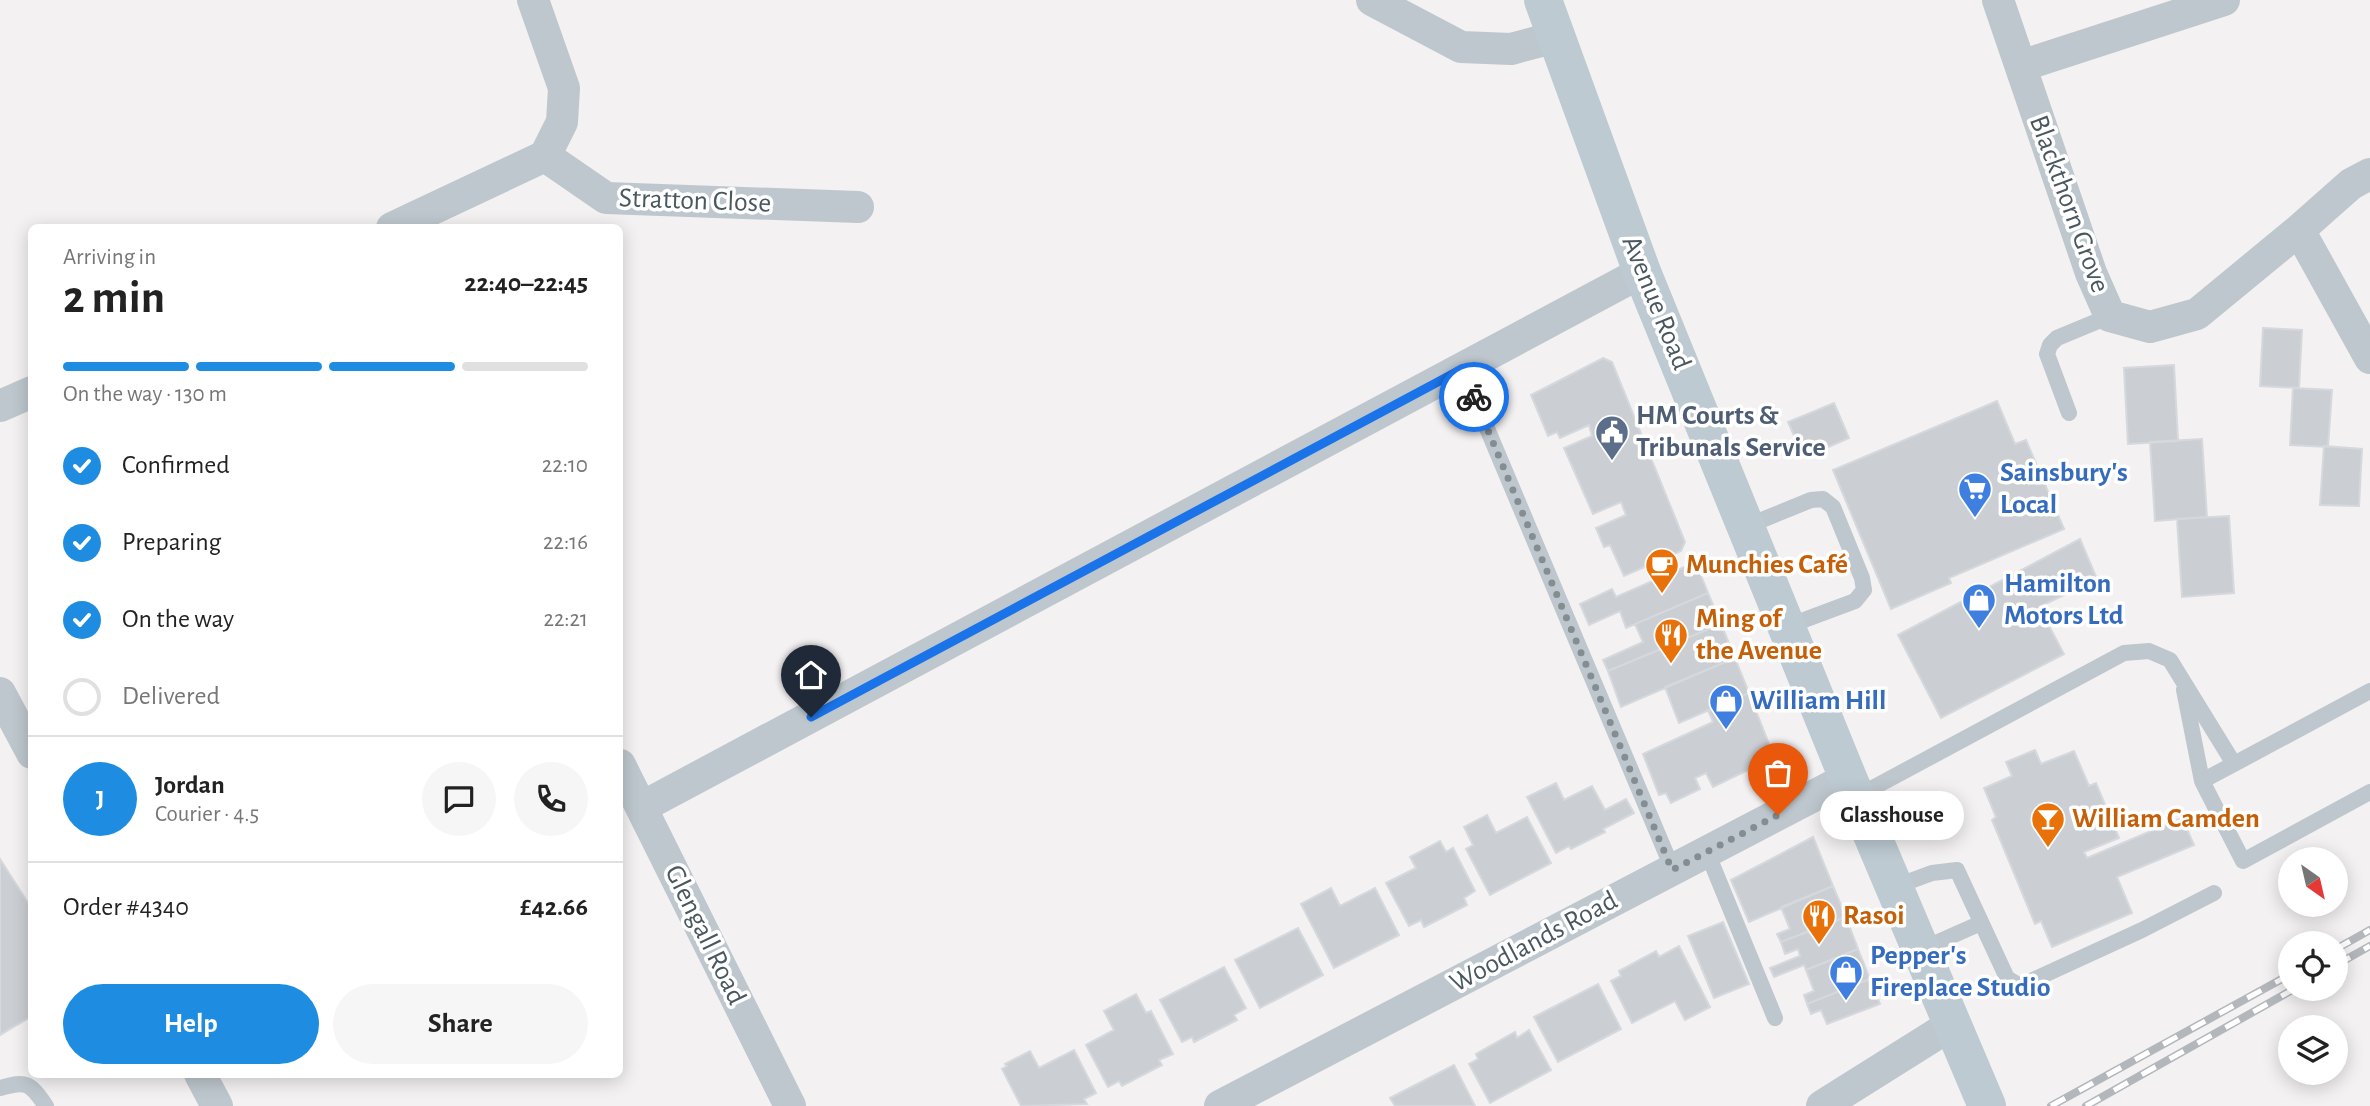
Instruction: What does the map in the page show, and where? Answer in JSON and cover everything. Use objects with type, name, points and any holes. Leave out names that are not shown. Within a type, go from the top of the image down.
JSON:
[{"type":"street","points":[[400,224],[545,156],[562,122],[564,88],[533,0]]},
{"type":"street","points":[[1372,0],[1461,47],[1511,49],[1556,37]]},
{"type":"street","name":"Avenue Road","points":[[1543,0],[1642,272],[1852,787],[1987,1106]]},
{"type":"street","name":"Blackthorn Grove","points":[[1998,0],[2091,274],[2110,316],[2150,327],[2197,314],[2351,184],[2370,174]]},
{"type":"street","points":[[2021,66],[2224,0]]},
{"type":"street","name":"Stratton Close","points":[[545,156],[606,198],[858,207]]},
{"type":"street","points":[[2299,230],[2370,358]]},
{"type":"street","points":[[642,807],[1642,272]]},
{"type":"street","points":[[0,406],[28,393]]},
{"type":"street","points":[[0,693],[28,746]]},
{"type":"street","name":"Glengall Road","points":[[623,771],[790,1106]]},
{"type":"street","name":"Woodlands Road","points":[[1220,1106],[1707,852],[1852,787]]},
{"type":"street","points":[[1822,1106],[1951,1025]]},
{"type":"street","points":[[202,1078],[216,1106]]},
{"type":"lane","points":[[2069,413],[2047,354],[2050,345],[2057,338],[2110,316]]},
{"type":"lane","points":[[1462,369],[1672,870]]},
{"type":"lane","points":[[1747,526],[1811,500],[1823,499],[1832,507],[1862,578],[1864,590],[1855,600],[1788,626]]},
{"type":"lane","name":"Woodlands Road","points":[[1852,787],[2124,653],[2149,651],[2170,660],[2182,680]]},
{"type":"lane","points":[[2182,680],[2234,764]]},
{"type":"lane","points":[[2182,680],[2202,782],[2243,861],[2370,792]]},
{"type":"lane","points":[[2202,782],[2370,691]]},
{"type":"lane","points":[[1707,852],[1775,1018]]},
{"type":"lane","points":[[1894,887],[1932,873],[1957,870],[2007,978],[2020,986],[2214,894]]},
{"type":"lane","points":[[1920,950],[1982,923]]},
{"type":"lane","points":[[0,1088],[20,1083],[28,1084],[46,1106]]},
{"type":"building","points":[[2263,328],[2302,330],[2299,388],[2260,386]]},
{"type":"building","points":[[1603,358],[1612,362],[1685,542],[1681,551],[1624,576],[1610,545],[1604,547],[1596,528],[1626,515],[1621,502],[1593,514],[1564,448],[1592,436],[1589,425],[1560,438],[1557,432],[1548,436],[1531,395]]},
{"type":"building","points":[[2174,365],[2178,441],[2128,444],[2124,368]]},
{"type":"building","points":[[2293,388],[2332,390],[2328,447],[2290,445]]},
{"type":"building","points":[[1997,401],[2015,444],[2026,440],[2064,529],[1949,578],[1951,583],[1891,609],[1833,470]]},
{"type":"building","points":[[1834,403],[1849,438],[1806,457],[1788,422]]},
{"type":"building","points":[[2202,439],[2207,517],[2155,521],[2150,442]]},
{"type":"building","points":[[2324,446],[2362,449],[2359,506],[2320,505]]},
{"type":"building","points":[[2229,516],[2234,593],[2182,597],[2177,519]]},
{"type":"building","name":"Hamilton Motors Ltd","points":[[2080,539],[2097,579],[2039,607],[2064,654],[1941,718],[1898,635]]},
{"type":"building","name":"Munchies Café","points":[[1691,564],[1698,568],[1708,593],[1626,628],[1620,611],[1589,625],[1580,604],[1612,589],[1616,597]]},
{"type":"building","points":[[1708,593],[1721,624],[1608,671],[1603,660],[1643,642],[1635,624]]},
{"type":"building","name":"Ming of the Avenue","points":[[1721,624],[1735,658],[1621,707],[1608,671]]},
{"type":"building","points":[[1735,658],[1749,693],[1679,723],[1665,687]]},
{"type":"building","points":[[1749,693],[1771,749],[1769,760],[1713,787],[1706,773],[1695,778],[1700,789],[1671,803],[1666,793],[1659,795],[1643,754],[1713,722],[1708,710]]},
{"type":"building","name":"William Camden","points":[[2035,750],[2041,764],[2074,751],[2089,786],[2096,783],[2119,838],[2084,852],[2087,858],[2182,818],[2194,845],[2117,877],[2132,913],[2052,947],[2041,921],[2035,924],[1992,820],[1996,817],[1984,788],[2012,776],[2006,762]]},
{"type":"building","points":[[1556,783],[1564,800],[1592,786],[1605,810],[1626,799],[1634,813],[1603,829],[1605,832],[1571,849],[1569,846],[1556,853],[1527,797]]},
{"type":"building","points":[[1487,815],[1496,833],[1527,817],[1551,863],[1490,895],[1466,849],[1473,845],[1464,827]]},
{"type":"building","points":[[1813,837],[1833,886],[1749,922],[1731,880]]},
{"type":"building","points":[[1440,841],[1446,852],[1453,848],[1475,891],[1464,898],[1467,905],[1424,927],[1421,920],[1409,926],[1386,883],[1416,868],[1410,857]]},
{"type":"building","points":[[0,859],[28,903],[28,1018],[0,1035]]},
{"type":"building","points":[[1833,886],[1846,917],[1781,942],[1777,934],[1790,929],[1781,907]]},
{"type":"building","points":[[1331,888],[1340,906],[1375,888],[1399,935],[1334,968],[1301,904]]},
{"type":"building","name":"Rasoi","points":[[1846,917],[1858,949],[1806,970],[1804,965],[1774,977],[1770,968],[1800,956],[1798,949],[1785,954],[1781,942]]},
{"type":"building","points":[[1723,922],[1749,984],[1714,998],[1688,936]]},
{"type":"building","points":[[1298,928],[1323,975],[1260,1008],[1235,960]]},
{"type":"building","points":[[1679,946],[1710,1007],[1685,1020],[1675,1001],[1632,1023],[1611,981],[1621,976],[1619,971],[1656,951],[1659,957]]},
{"type":"building","points":[[1858,949],[1870,979],[1807,1004],[1804,995],[1814,991],[1806,970]]},
{"type":"building","points":[[1224,967],[1246,1008],[1234,1015],[1237,1020],[1194,1042],[1192,1037],[1182,1042],[1160,1000]]},
{"type":"building","name":"Pepper's Fireplace Studio","points":[[1870,979],[1880,1004],[1827,1024],[1821,1010],[1811,1014],[1807,1004]]},
{"type":"building","points":[[1598,984],[1621,1029],[1558,1062],[1534,1017]]},
{"type":"building","points":[[1136,994],[1146,1013],[1151,1011],[1173,1054],[1159,1060],[1162,1065],[1122,1086],[1119,1081],[1108,1087],[1086,1045],[1114,1030],[1104,1011]]},
{"type":"building","points":[[1529,1030],[1551,1070],[1490,1103],[1469,1064],[1478,1059],[1476,1054],[1515,1032],[1517,1038]]},
{"type":"building","points":[[1074,1050],[1096,1093],[1084,1099],[1087,1104],[1021,1106],[1002,1069],[1007,1066],[1005,1064],[1030,1051],[1039,1068]]},
{"type":"building","points":[[1454,1065],[1475,1106],[1395,1106],[1390,1098]]},
{"type":"railway","points":[[2348,942],[2370,930]]},
{"type":"railway","points":[[2348,958],[2370,946]]},
{"type":"railway","points":[[2051,1106],[2278,981]]},
{"type":"railway","points":[[2086,1106],[2278,998]]},
{"type":"way so far","points":[[1474,397],[1672,870],[1778,815]]},
{"type":"place","name":"HM Courts & Tribunals Service","points":[[1612,462]]},
{"type":"place","name":"Sainsbury's Local","points":[[1975,519]]},
{"type":"place","name":"Munchies Café","points":[[1662,595]]},
{"type":"place","name":"Hamilton Motors Ltd","points":[[1979,630]]},
{"type":"place","name":"Ming of the Avenue","points":[[1671,665]]},
{"type":"place","name":"William Hill","points":[[1726,731]]},
{"type":"place","name":"Glasshouse","points":[[1778,815]]},
{"type":"place","name":"William Camden","points":[[2048,849]]},
{"type":"place","name":"Rasoi","points":[[1819,946]]},
{"type":"place","name":"Pepper's Fireplace Studio","points":[[1846,1002]]},
{"type":"route","points":[[811,717],[1462,369],[1474,397]]}]
